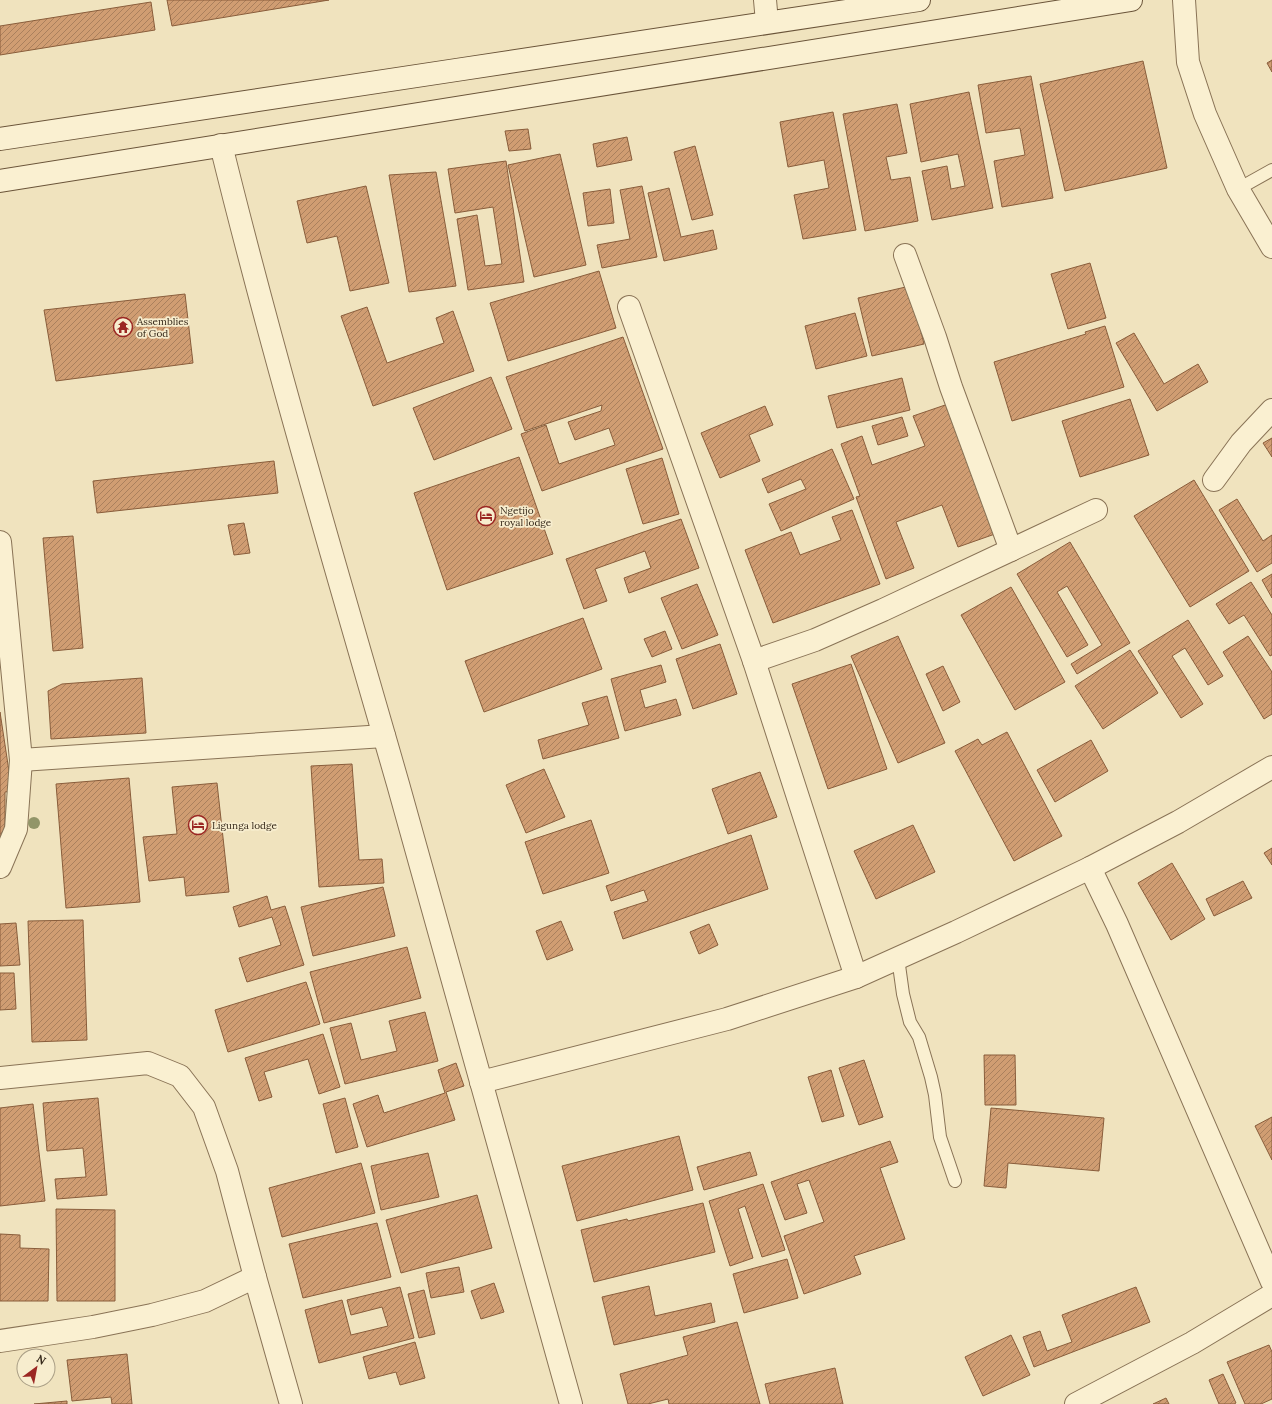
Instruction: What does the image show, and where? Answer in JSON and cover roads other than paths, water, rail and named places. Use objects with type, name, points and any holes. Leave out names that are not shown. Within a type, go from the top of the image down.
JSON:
[{"type":"street","points":[[765,0],[767,22]]},
{"type":"street","points":[[0,139],[919,0]]},
{"type":"street","points":[[0,181],[1131,0]]},
{"type":"street","points":[[1184,0],[1188,62],[1205,114],[1238,188],[1272,247]]},
{"type":"street","points":[[220,145],[251,268],[571,1404]]},
{"type":"street","points":[[905,254],[935,337],[951,387],[1011,550]]},
{"type":"street","points":[[628,306],[754,661],[856,977]]},
{"type":"street","points":[[1214,480],[1241,443],[1272,410]]},
{"type":"street","points":[[754,661],[814,640],[883,610],[1096,510]]},
{"type":"street","points":[[0,542],[5,663],[20,760],[16,829],[0,867]]},
{"type":"street","points":[[20,760],[384,736]]},
{"type":"street","points":[[481,1082],[727,1019],[856,977],[956,932],[1090,868],[1178,822],[1272,767]]},
{"type":"street","points":[[1090,868],[1117,924],[1272,1282]]},
{"type":"street","points":[[0,1078],[148,1063],[180,1076],[204,1107],[227,1171],[291,1404]]},
{"type":"street","points":[[0,1341],[93,1327],[152,1315],[204,1301],[255,1277]]},
{"type":"street","points":[[1076,1404],[1192,1342],[1272,1296]]},
{"type":"lane","points":[[1238,188],[1272,170]]},
{"type":"lane","points":[[898,958],[903,994],[910,1022],[919,1037],[931,1077],[935,1095],[940,1137],[955,1181]]},
{"type":"place","name":"Assemblies of God","points":[[123,327]]},
{"type":"place","name":"Ngetijo royal lodge","points":[[486,516]]},
{"type":"place","name":"Ligunga lodge","points":[[198,825]]}]
